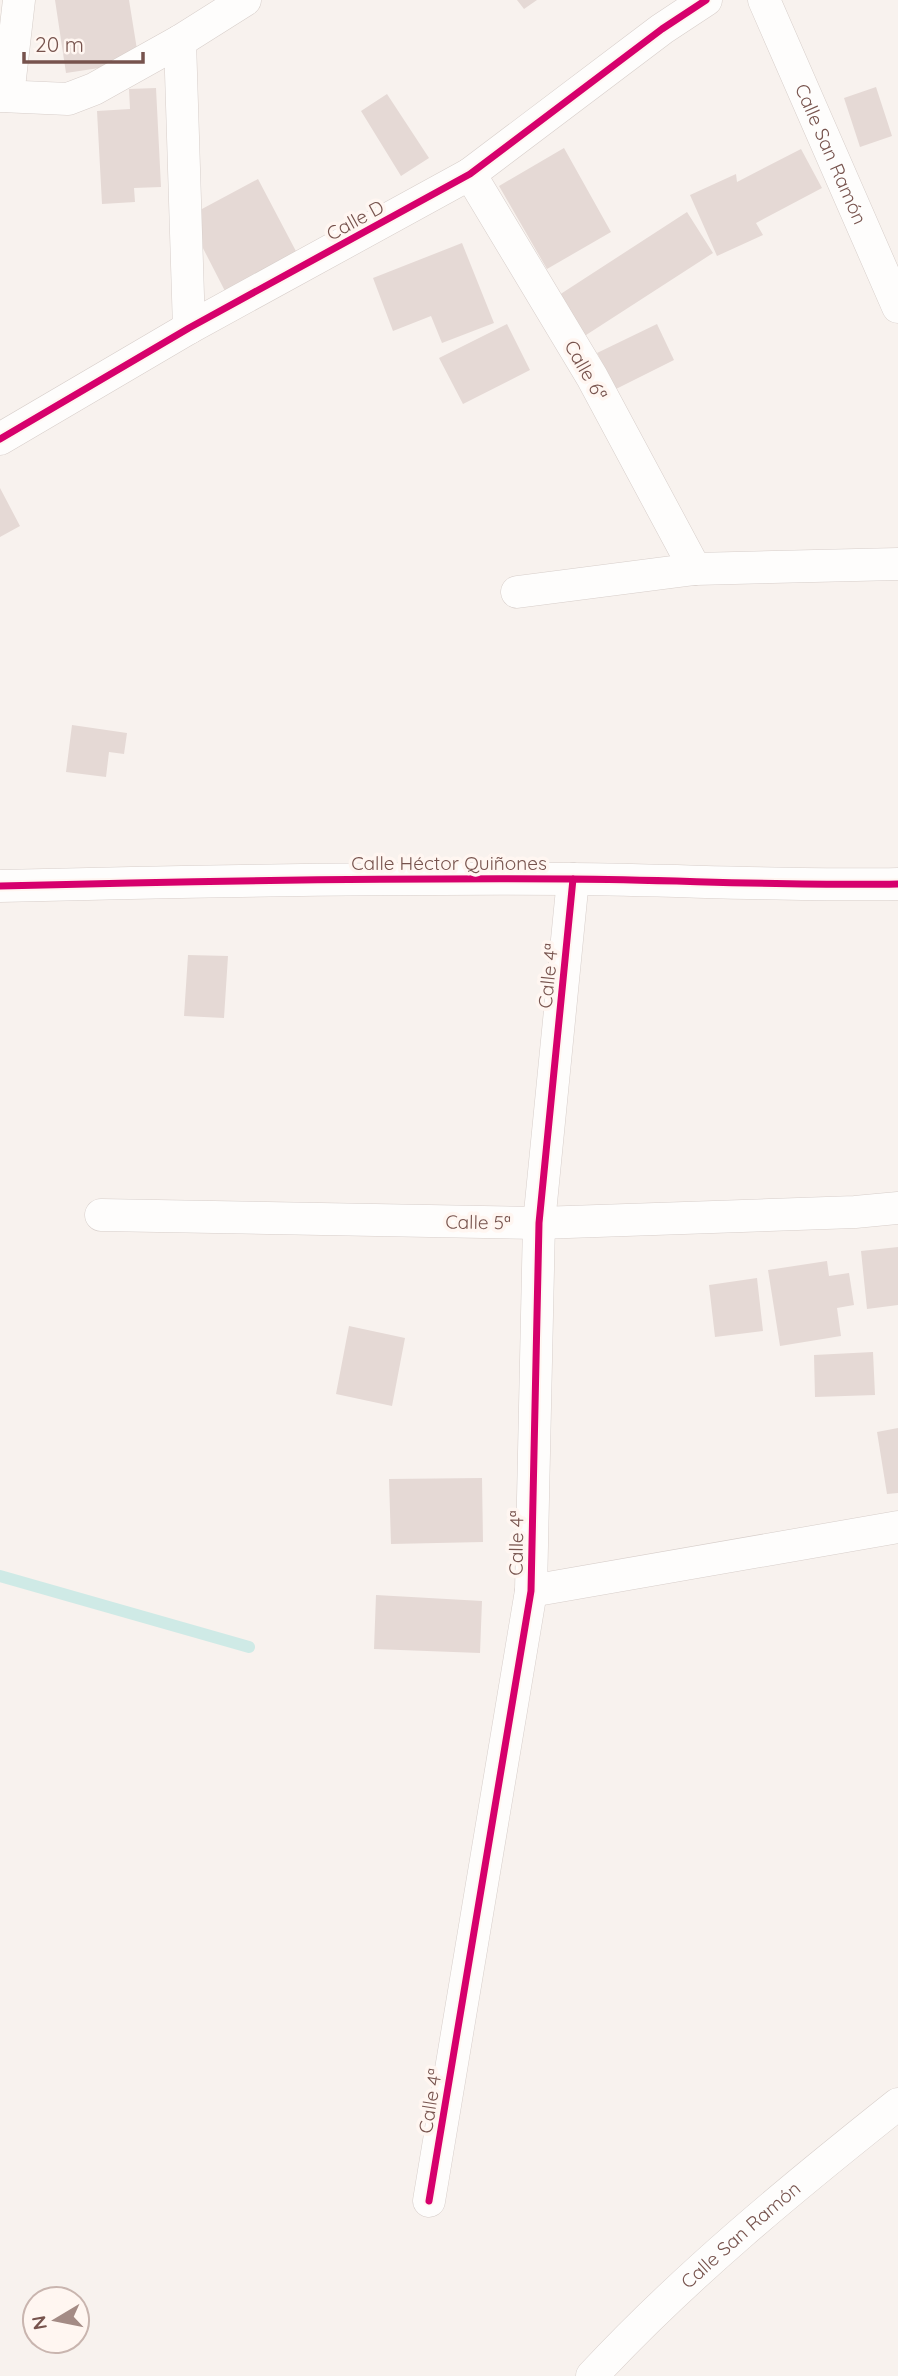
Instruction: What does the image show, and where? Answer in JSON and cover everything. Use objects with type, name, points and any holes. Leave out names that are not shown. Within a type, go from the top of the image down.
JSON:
[{"type":"street","points":[[19,0],[4,96],[68,99],[94,89],[180,41],[245,0]]},
{"type":"street","name":"Calle D","points":[[0,439],[190,328],[470,174],[662,29],[706,0]]},
{"type":"street","name":"Calle San Ramón","points":[[764,0],[898,307]]},
{"type":"street","points":[[180,41],[190,328]]},
{"type":"street","name":"Calle 6ª","points":[[470,174],[592,377],[695,569]]},
{"type":"street","points":[[517,592],[695,569],[898,564]]},
{"type":"street","name":"Calle Héctor Quiñones","points":[[0,886],[273,879],[573,879],[801,886],[898,884]]},
{"type":"street","name":"Calle 4ª","points":[[429,2201],[530,1591],[539,1223],[573,879]]},
{"type":"street","name":"Calle 5ª","points":[[101,1215],[539,1223],[898,1208]]},
{"type":"street","points":[[530,1591],[898,1527]]},
{"type":"street","name":"Calle San Ramón","points":[[592,2376],[652,2311],[821,2165],[898,2104]]},
{"type":"building","points":[[55,0],[129,0],[139,62],[66,73]]},
{"type":"building","points":[[517,0],[537,0],[524,9]]},
{"type":"building","points":[[876,87],[892,136],[860,147],[844,98]]},
{"type":"building","points":[[156,88],[161,187],[134,188],[135,202],[102,204],[97,111],[130,109],[129,89]]},
{"type":"building","points":[[387,94],[429,158],[401,176],[361,111]]},
{"type":"building","points":[[564,148],[611,232],[547,269],[499,186]]},
{"type":"building","points":[[801,149],[822,188],[756,223],[763,235],[717,256],[690,195],[736,174],[737,182]]},
{"type":"building","points":[[258,179],[298,255],[226,293],[187,217]]},
{"type":"building","points":[[687,212],[713,253],[583,337],[556,297]]},
{"type":"building","points":[[462,243],[494,323],[442,343],[431,316],[393,331],[373,278]]},
{"type":"building","points":[[507,324],[530,370],[463,404],[439,358]]},
{"type":"building","points":[[657,324],[674,360],[616,389],[597,353]]},
{"type":"building","points":[[0,488],[20,526],[0,537]]},
{"type":"building","points":[[72,725],[127,733],[124,754],[109,752],[106,777],[66,772]]},
{"type":"building","points":[[188,955],[228,956],[224,1018],[184,1016]]},
{"type":"building","points":[[898,1247],[898,1305],[867,1309],[861,1251]]},
{"type":"building","points":[[827,1261],[829,1276],[849,1273],[854,1305],[837,1308],[841,1336],[780,1346],[768,1270]]},
{"type":"building","points":[[757,1278],[763,1331],[715,1337],[709,1285]]},
{"type":"building","points":[[349,1326],[405,1338],[392,1406],[336,1394]]},
{"type":"building","points":[[873,1352],[875,1395],[815,1397],[814,1355]]},
{"type":"building","points":[[898,1428],[898,1493],[887,1494],[877,1432]]},
{"type":"building","points":[[482,1478],[483,1542],[391,1544],[389,1479]]},
{"type":"building","points":[[376,1595],[482,1601],[480,1653],[374,1649]]},
{"type":"waterway","points":[[0,1576],[249,1647]]},
{"type":"cycle path","points":[[0,439],[189,328],[470,174],[662,29],[706,0]]},
{"type":"cycle path","points":[[0,886],[499,879],[898,884]]},
{"type":"cycle path","points":[[429,2201],[531,1591],[539,1223],[573,879]]}]
